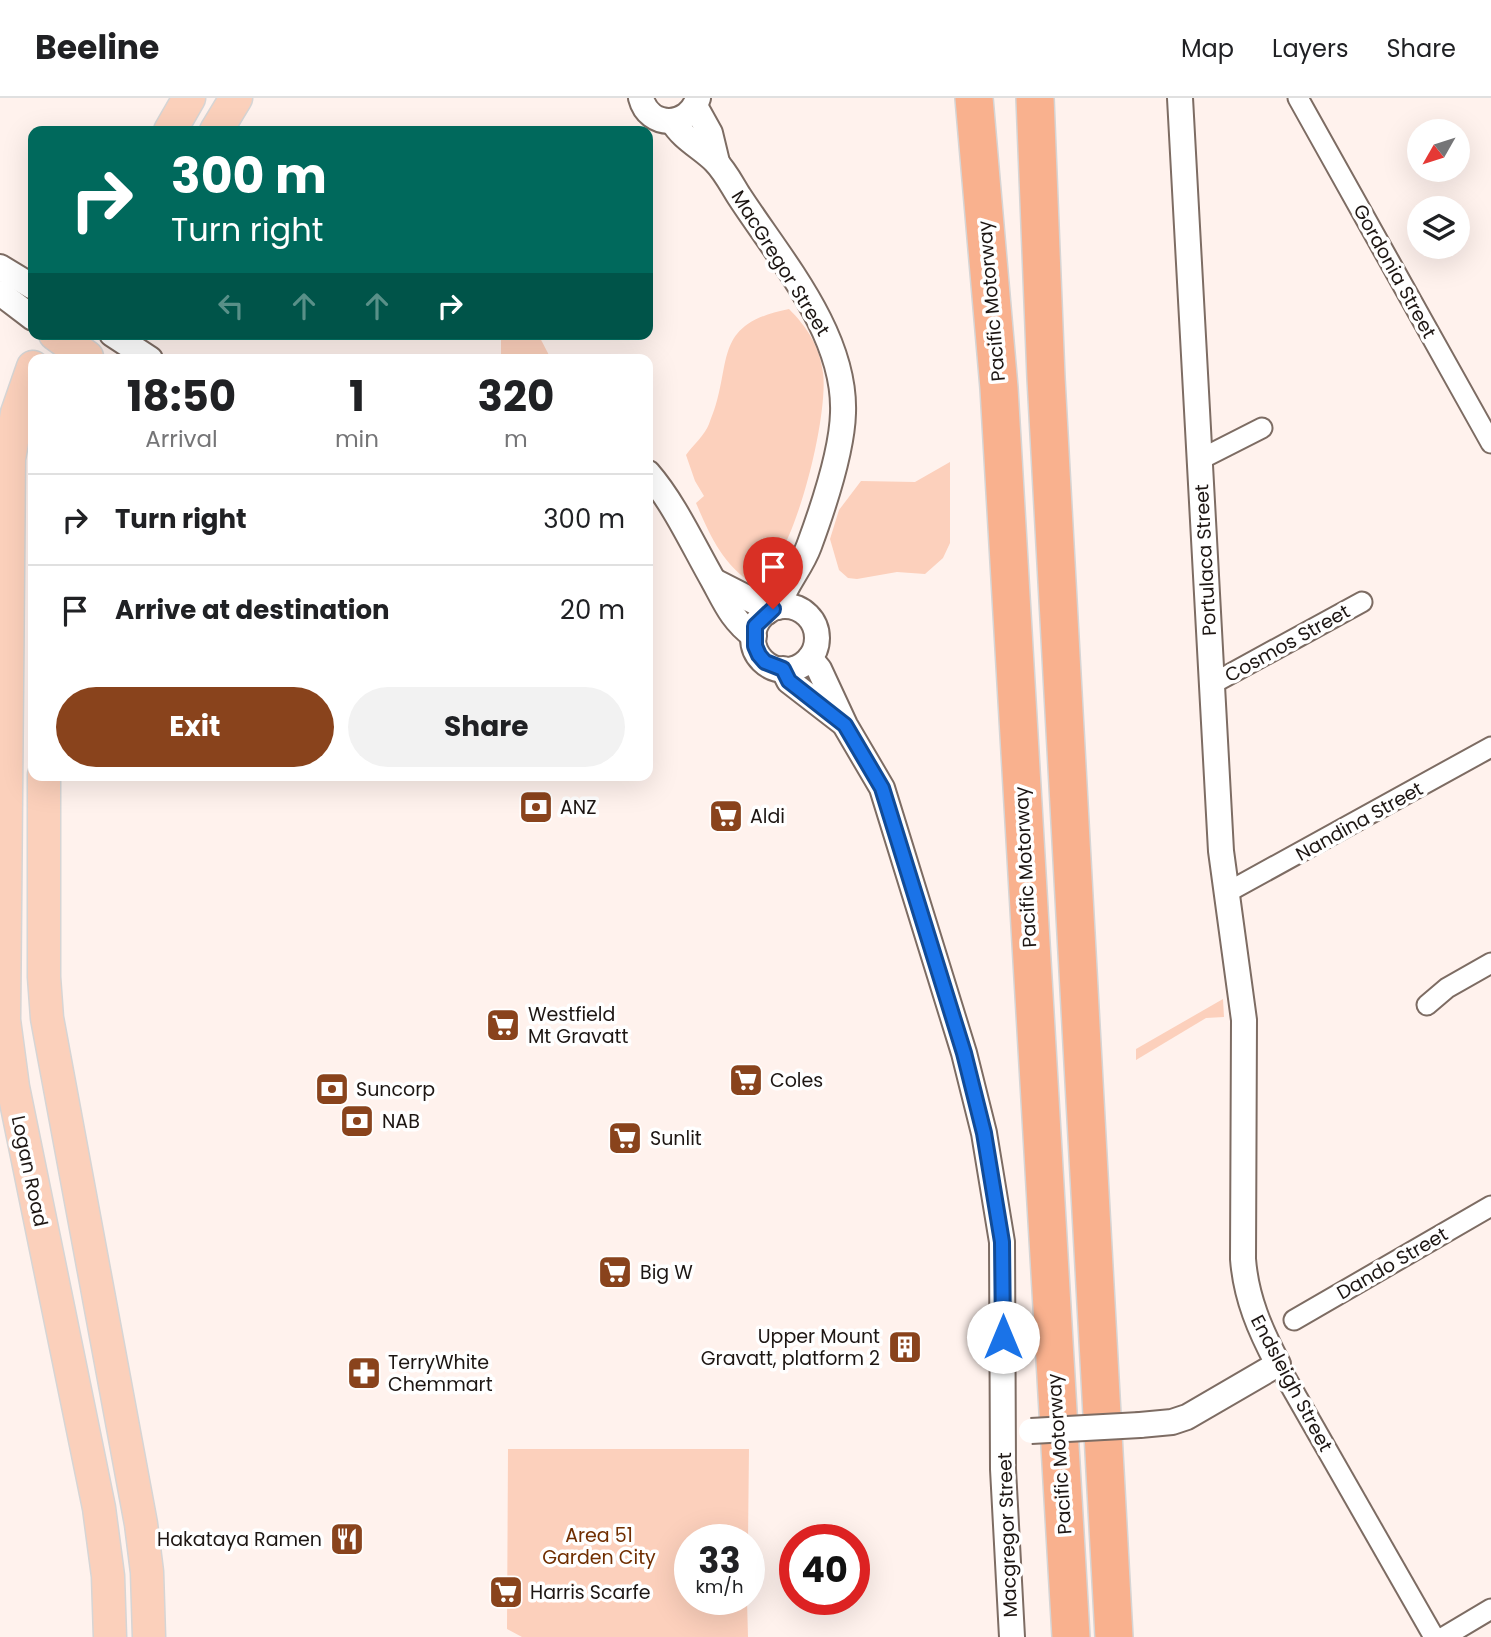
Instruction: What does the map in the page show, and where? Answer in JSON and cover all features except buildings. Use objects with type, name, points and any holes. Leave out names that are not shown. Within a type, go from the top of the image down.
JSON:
[{"type":"highway","name":"Pacific Motorway","points":[[974,98],[999,388],[1070,1637]]},
{"type":"highway","points":[[1035,98],[1047,406],[1114,1637]]},
{"type":"main road","points":[[173,126],[189,98]]},
{"type":"main road","points":[[219,126],[236,98]]},
{"type":"main road","points":[[65,340],[90,352]]},
{"type":"main road","name":"Logan Road","points":[[28,381],[17,413],[9,459],[2,788],[2,980],[7,1052],[99,1508],[108,1576],[110,1637]]},
{"type":"main road","points":[[44,781],[44,977],[47,1018],[141,1524],[148,1572],[149,1637]]},
{"type":"street","name":"MacGregor Street","points":[[641,98],[647,111],[654,117],[673,122],[717,162],[816,314],[831,343],[841,380],[844,413],[838,449],[800,569],[804,581],[782,609]]},
{"type":"street","name":"Portulaca Street","points":[[1180,98],[1220,851],[1244,1020]]},
{"type":"street","name":"Gordonia Street","points":[[1298,98],[1491,443]]},
{"type":"street","name":"MacGregor Street","points":[[696,102],[710,133],[717,162]]},
{"type":"street","points":[[673,122],[682,119],[696,102]]},
{"type":"street","points":[[0,267],[28,284]]},
{"type":"street","points":[[0,293],[28,313]]},
{"type":"street","points":[[122,340],[145,354]]},
{"type":"street","points":[[1199,460],[1262,428]]},
{"type":"street","points":[[653,481],[737,624],[754,636]]},
{"type":"street","points":[[713,581],[761,604],[808,615],[817,631],[815,650],[810,658],[793,669],[783,669],[765,662],[755,646],[755,626],[782,609]]},
{"type":"street","name":"Cosmos Street","points":[[1212,684],[1362,602]]},
{"type":"street","name":"Macgregor Street","points":[[810,658],[882,788],[982,1123],[1002,1242],[1003,1433],[1012,1637]]},
{"type":"street","name":"Macgregor Street","points":[[783,669],[789,681],[845,725]]},
{"type":"street","name":"Nandina Street","points":[[1226,893],[1491,747]]},
{"type":"street","points":[[1427,1005],[1447,988],[1491,963]]},
{"type":"street","name":"Endsleigh Street","points":[[1244,1020],[1245,1284],[1258,1325],[1278,1364],[1434,1637]]},
{"type":"street","name":"Dando Street","points":[[1294,1320],[1491,1206]]},
{"type":"street","name":"Macgregor Street","points":[[1003,1433],[1172,1422],[1187,1417],[1278,1364]]},
{"type":"street","points":[[1444,1637],[1491,1609]]},
{"type":"green space","points":[[789,309],[807,330],[819,355],[823,373],[820,422],[795,521],[768,572],[754,585],[734,568],[713,539],[696,503],[704,496],[695,481],[686,455],[709,424],[717,403],[728,350],[735,337],[746,325],[763,316]]},
{"type":"green space","points":[[501,340],[541,340],[548,354],[501,354]]},
{"type":"green space","points":[[950,462],[950,543],[943,558],[925,574],[897,572],[857,579],[848,578],[839,570],[830,539],[839,510],[861,481],[915,482]]},
{"type":"green space","points":[[1223,999],[1224,1017],[1206,1018],[1136,1060],[1136,1049]]},
{"type":"green space","name":"Area 51 Garden City","points":[[508,1449],[749,1449],[748,1524],[674,1524],[674,1615],[747,1615],[748,1637],[522,1637],[507,1629]]},
{"type":"place","name":"ANZ","points":[[536,807]]},
{"type":"place","name":"Aldi","points":[[726,816]]},
{"type":"place","name":"Westfield Mt Gravatt","points":[[503,1025]]},
{"type":"place","name":"Coles","points":[[746,1080]]},
{"type":"place","name":"Suncorp","points":[[332,1089]]},
{"type":"place","name":"NAB","points":[[357,1121]]},
{"type":"place","name":"Sunlit","points":[[625,1138]]},
{"type":"place","name":"Big W","points":[[615,1272]]},
{"type":"place","name":"Upper Mount Gravatt, platform 2","points":[[905,1347]]},
{"type":"place","name":"TerryWhite Chemmart","points":[[364,1373]]},
{"type":"place","name":"Hakataya Ramen","points":[[347,1539]]},
{"type":"place","name":"Harris Scarfe","points":[[506,1592]]},
{"type":"route","points":[[773,609],[767,611],[755,626],[755,646],[759,655],[773,667],[783,669],[789,681],[845,725],[856,739],[882,788],[975,1092],[1002,1242],[1003,1337]]}]
